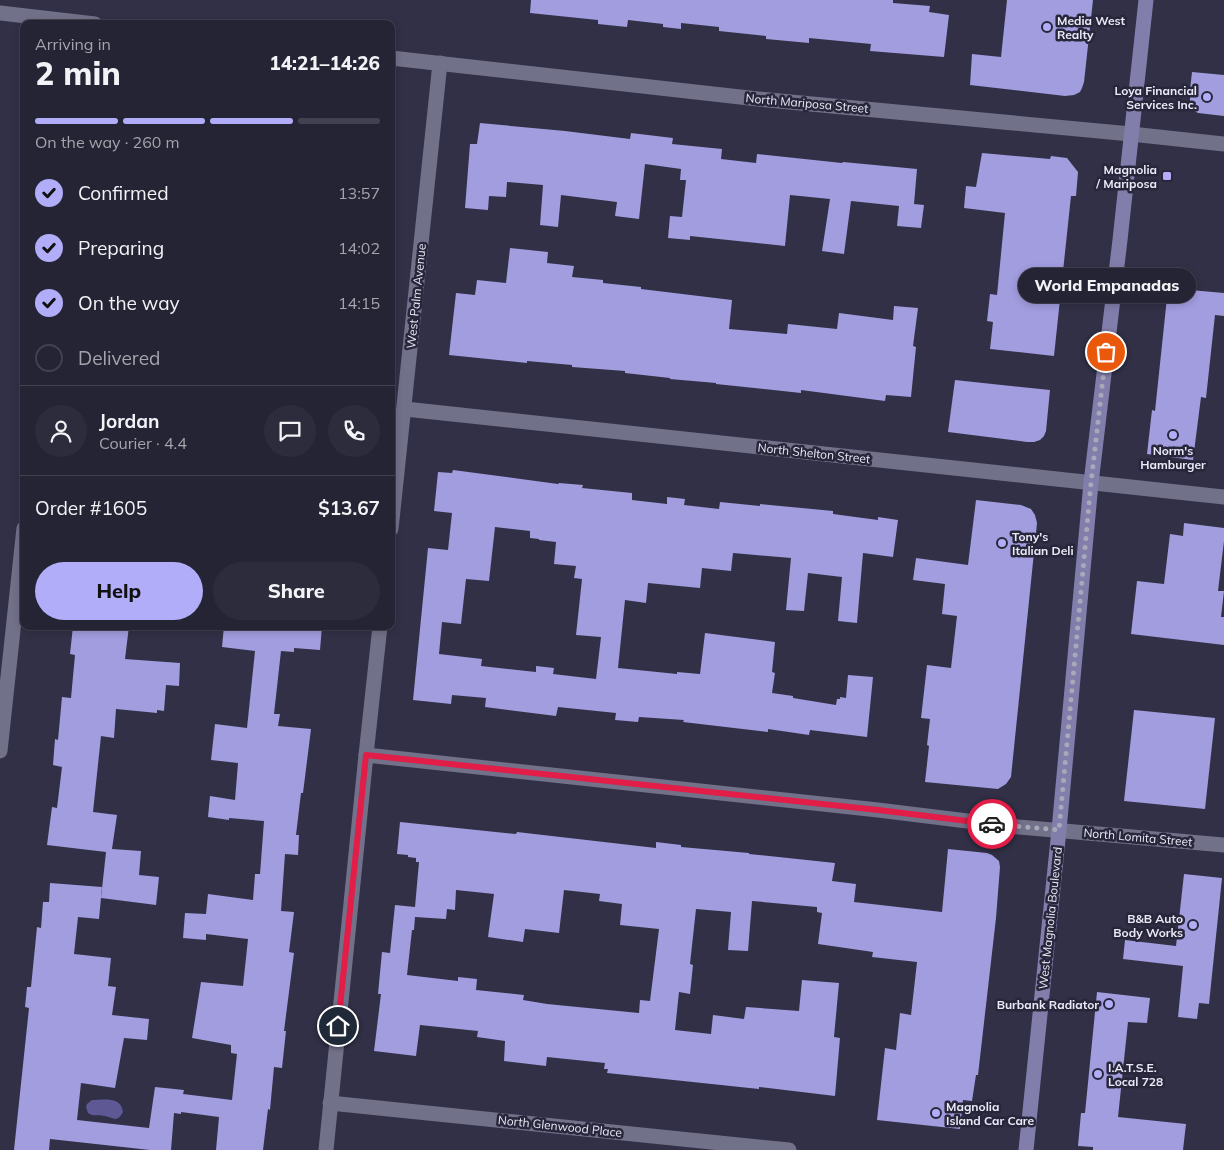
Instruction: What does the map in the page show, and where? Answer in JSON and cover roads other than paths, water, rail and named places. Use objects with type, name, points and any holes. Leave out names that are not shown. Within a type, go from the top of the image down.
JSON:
[{"type":"main road","name":"West Magnolia Boulevard","points":[[1026,1150],[1059,830],[1091,483],[1146,0]]},
{"type":"street","points":[[0,13],[60,20]]},
{"type":"street","name":"North Mariposa Street","points":[[395,58],[758,99],[1224,144]]},
{"type":"street","name":"West Palm Avenue","points":[[395,495],[440,63]]},
{"type":"street","name":"North Shelton Street","points":[[405,409],[1224,497]]},
{"type":"street","points":[[0,751],[20,565]]},
{"type":"street","points":[[326,1150],[380,630]]},
{"type":"street","name":"North Lomita Street","points":[[366,755],[878,810],[1008,826],[1224,846]]},
{"type":"street","name":"North Glenwood Place","points":[[330,1103],[789,1150]]},
{"type":"place","name":"Media West Realty","points":[[1047,27]]},
{"type":"place","name":"Loya Financial Services Inc.","points":[[1207,97]]},
{"type":"place","name":"Magnolia / Mariposa","points":[[1167,176]]},
{"type":"place","name":"World Empanadas","points":[[1106,352]]},
{"type":"place","name":"Norm's Hamburger","points":[[1173,435]]},
{"type":"place","name":"Tony's Italian Deli","points":[[1002,543]]},
{"type":"place","name":"B&B Auto Body Works","points":[[1193,925]]},
{"type":"place","name":"Burbank Radiator","points":[[1109,1004]]},
{"type":"place","name":"I.A.T.S.E. Local 728","points":[[1098,1074]]},
{"type":"place","name":"Magnolia Island Car Care","points":[[936,1113]]}]
